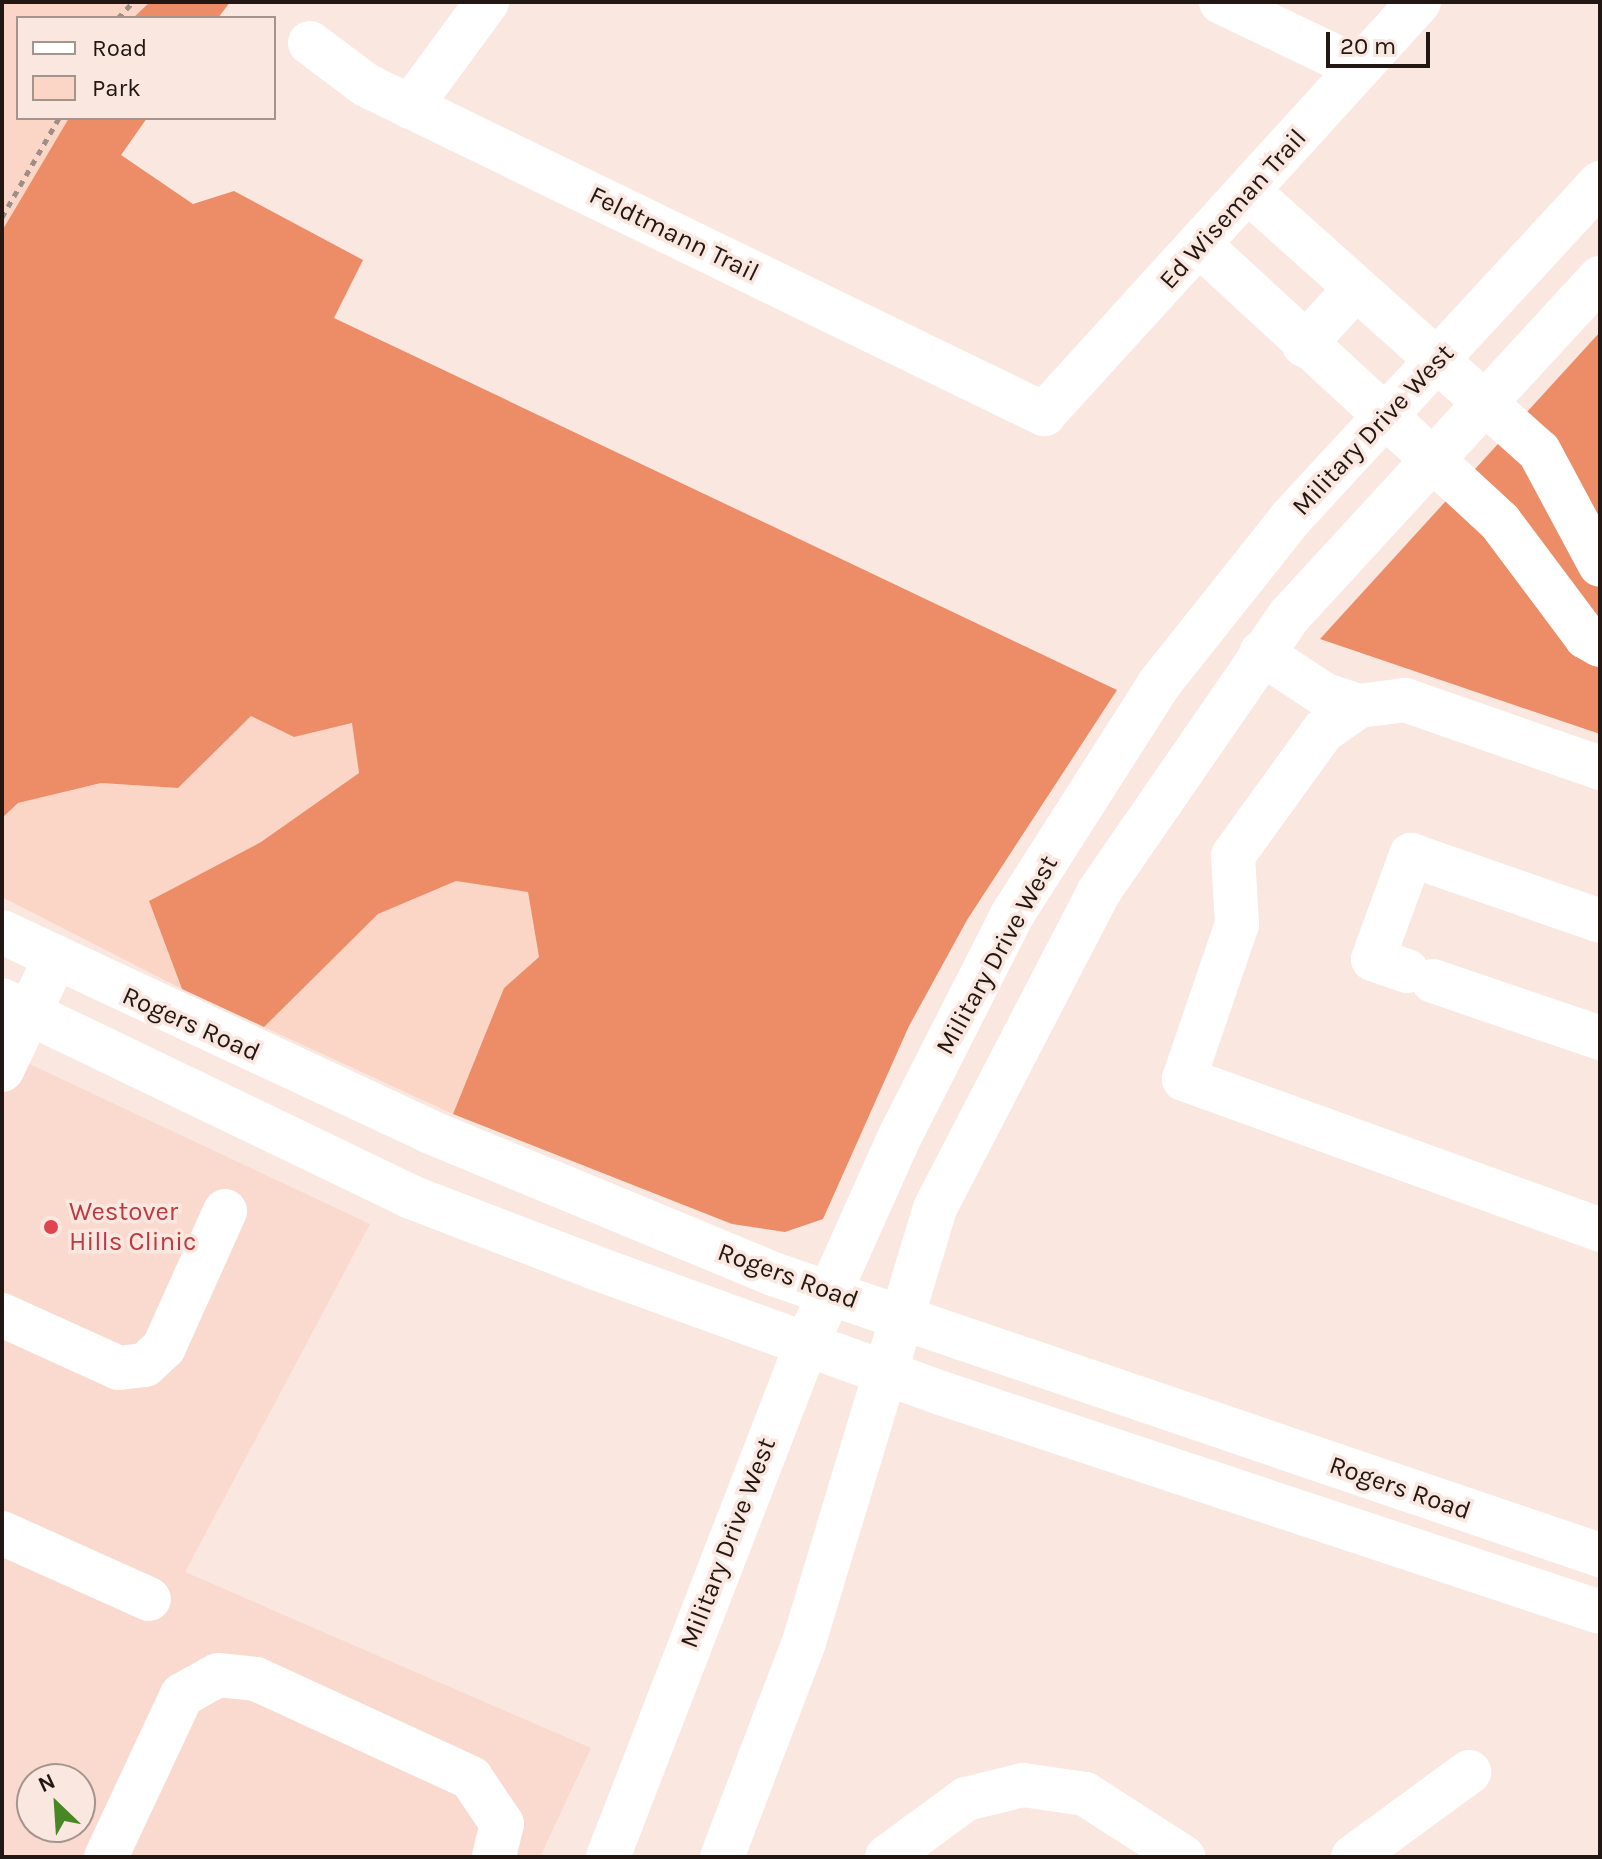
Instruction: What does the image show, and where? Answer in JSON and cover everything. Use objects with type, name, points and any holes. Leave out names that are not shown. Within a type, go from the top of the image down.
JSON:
[{"type":"main road","points":[[410,107],[487,2]]},
{"type":"main road","points":[[1221,2],[1359,68]]},
{"type":"main road","name":"Ed Wiseman Trail","points":[[1044,414],[1250,193],[1419,2]]},
{"type":"main road","name":"Feldtmann Trail","points":[[310,43],[333,66],[410,107],[1044,414]]},
{"type":"main road","name":"Military Drive West","points":[[608,1857],[806,1346],[1012,915],[1159,684],[1291,518],[1600,183]]},
{"type":"main road","points":[[1250,193],[1482,407],[1539,451],[1600,565]]},
{"type":"main road","points":[[1201,246],[1304,345],[1500,522],[1586,637],[1600,645]]},
{"type":"main road","points":[[722,1857],[804,1642],[901,1316],[946,1179],[1010,1052],[1098,893],[1261,653],[1600,278]]},
{"type":"main road","points":[[1304,345],[1353,291]]},
{"type":"main road","points":[[1261,653],[1309,685],[1359,706]]},
{"type":"main road","points":[[1600,768],[1405,700],[1359,706],[1323,731],[1233,856],[1254,926],[1184,1079],[1600,1230]]},
{"type":"main road","points":[[1600,921],[1411,855],[1373,959],[1600,1038]]},
{"type":"main road","name":"Rogers Road","points":[[2,932],[54,961],[428,1131],[831,1292],[1600,1555]]},
{"type":"main road","points":[[2,1070],[15,1008],[54,961]]},
{"type":"main road","name":"Rogers Road","points":[[15,1008],[411,1197],[806,1346],[1600,1612]]},
{"type":"main road","points":[[2,1315],[119,1368],[145,1365],[164,1347],[225,1211]]},
{"type":"main road","points":[[2,1533],[149,1599]]},
{"type":"main road","points":[[106,1857],[182,1695],[218,1675],[256,1679],[471,1778],[502,1824],[494,1857]]},
{"type":"main road","points":[[1353,1857],[1469,1772]]},
{"type":"main road","points":[[887,1857],[966,1799],[1023,1785],[1085,1794],[1183,1857]]},
{"type":"path","points":[[2,217],[58,120]]},
{"type":"shaded area","points":[[150,2],[230,2],[220,16],[135,16]]},
{"type":"shaded area","points":[[68,120],[146,120],[121,155],[193,204],[234,191],[363,260],[334,318],[1117,690],[967,920],[909,1026],[823,1219],[785,1232],[732,1224],[453,1114],[504,988],[539,957],[528,892],[456,881],[378,914],[264,1027],[182,989],[149,901],[261,842],[359,773],[352,723],[294,737],[251,716],[178,788],[101,783],[18,803],[2,818],[2,231]]},
{"type":"shaded area","points":[[1600,332],[1600,734],[1320,639]]},
{"type":"shaded area","points":[[2,1051],[370,1224],[185,1572],[591,1748],[540,1857],[2,1857]]},
{"type":"green space","points":[[2,2],[230,2],[220,16],[16,16],[16,120],[146,120],[2,312]]},
{"type":"green space","points":[[251,716],[294,737],[353,723],[359,773],[261,842],[149,901],[182,989],[2,897],[2,818],[18,803],[101,783],[178,788]]},
{"type":"green space","points":[[456,881],[528,892],[539,957],[504,988],[453,1114],[264,1027],[378,914]]},
{"type":"place","name":"Westover Hills Clinic","points":[[51,1227]]}]
